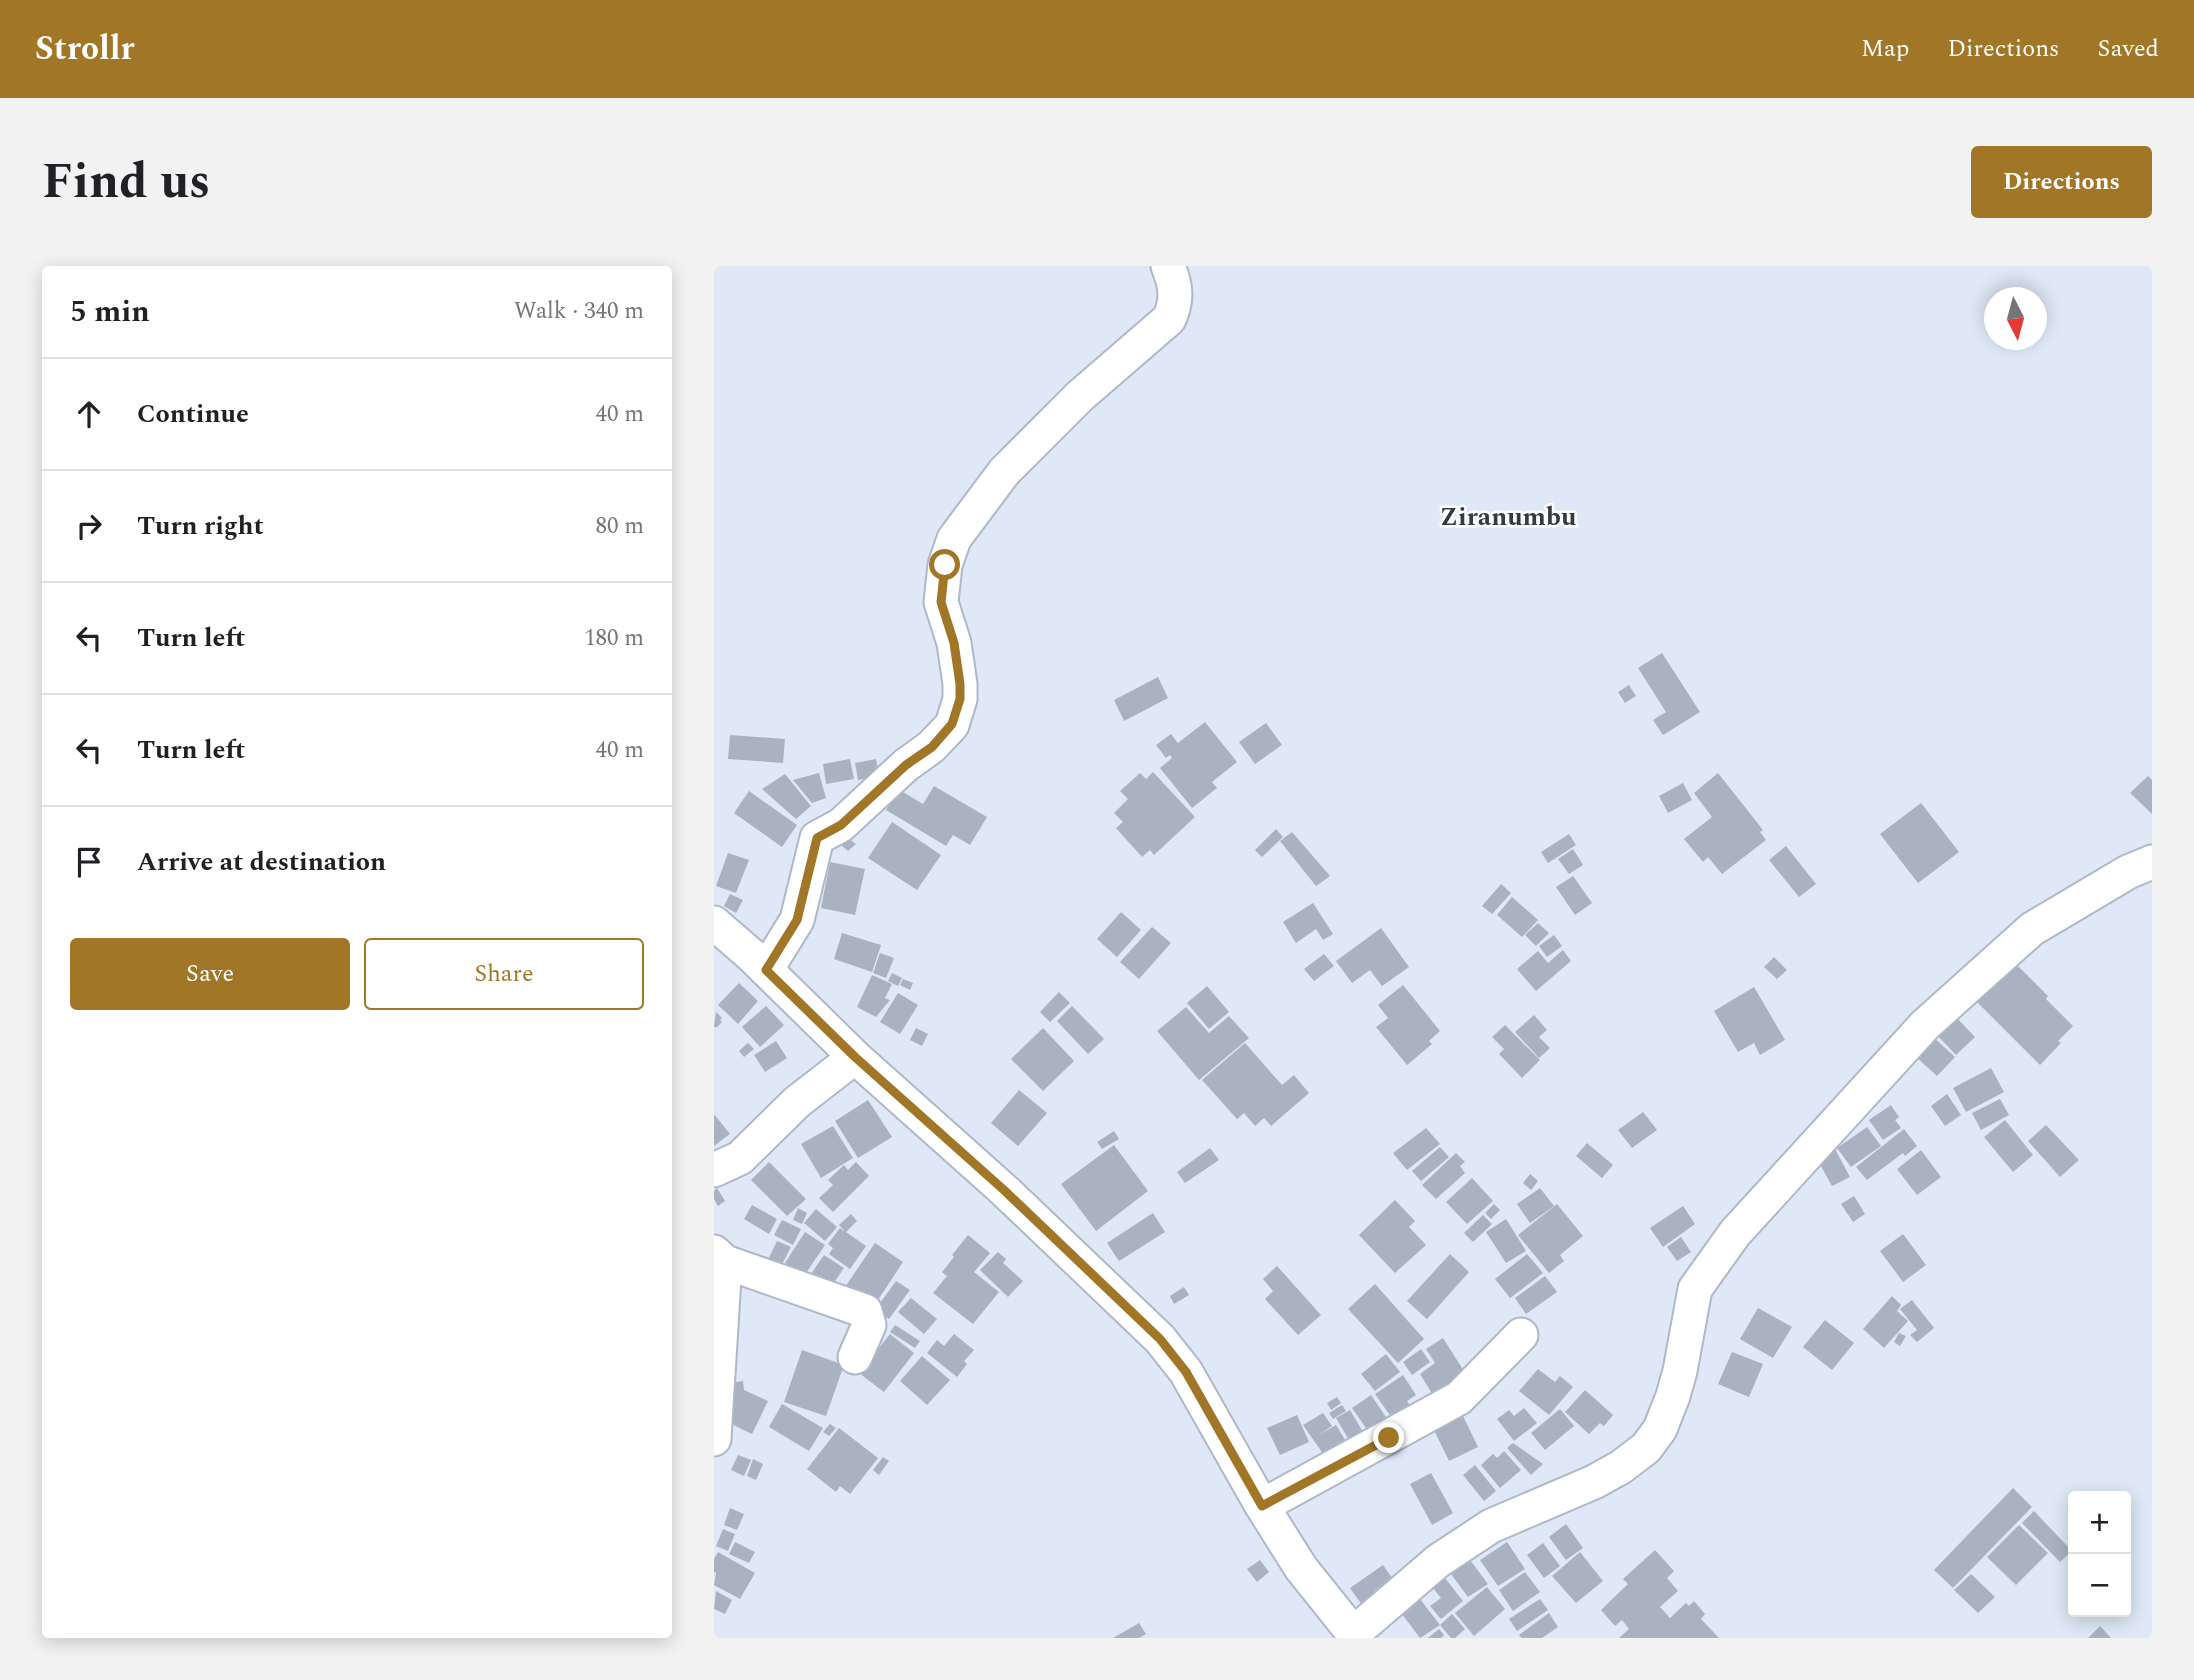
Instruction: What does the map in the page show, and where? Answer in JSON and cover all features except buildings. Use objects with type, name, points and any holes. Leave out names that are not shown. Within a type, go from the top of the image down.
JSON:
[{"type":"street","points":[[766,970],[797,920],[817,838],[841,825],[906,765],[932,747],[952,724],[960,699],[960,684],[954,643],[941,602],[945,565],[954,539],[1004,472],[1080,396],[1169,319],[1175,307],[1176,290],[1168,266]]},
{"type":"street","points":[[714,923],[855,1057],[1005,1191],[1160,1339],[1186,1372],[1262,1506],[1301,1568],[1355,1636],[1438,1561],[1490,1526],[1594,1482],[1622,1467],[1646,1448],[1660,1429],[1674,1396],[1695,1289],[1735,1233],[1925,1025],[2032,929],[2128,872],[2152,862]]},
{"type":"street","points":[[714,1170],[740,1158],[797,1102],[855,1057]]},
{"type":"street","points":[[714,1439],[720,1257],[865,1311],[869,1325],[855,1357]]},
{"type":"street","points":[[1262,1506],[1458,1398],[1521,1335]]},
{"type":"district","name":"Ziranumbu","points":[[1508,517]]},
{"type":"route","points":[[945,565],[941,602],[954,643],[960,684],[960,699],[952,724],[932,747],[906,765],[864,806],[841,825],[817,838],[797,920],[766,970],[855,1057],[1005,1191],[1160,1339],[1186,1372],[1262,1506],[1389,1438]]}]
